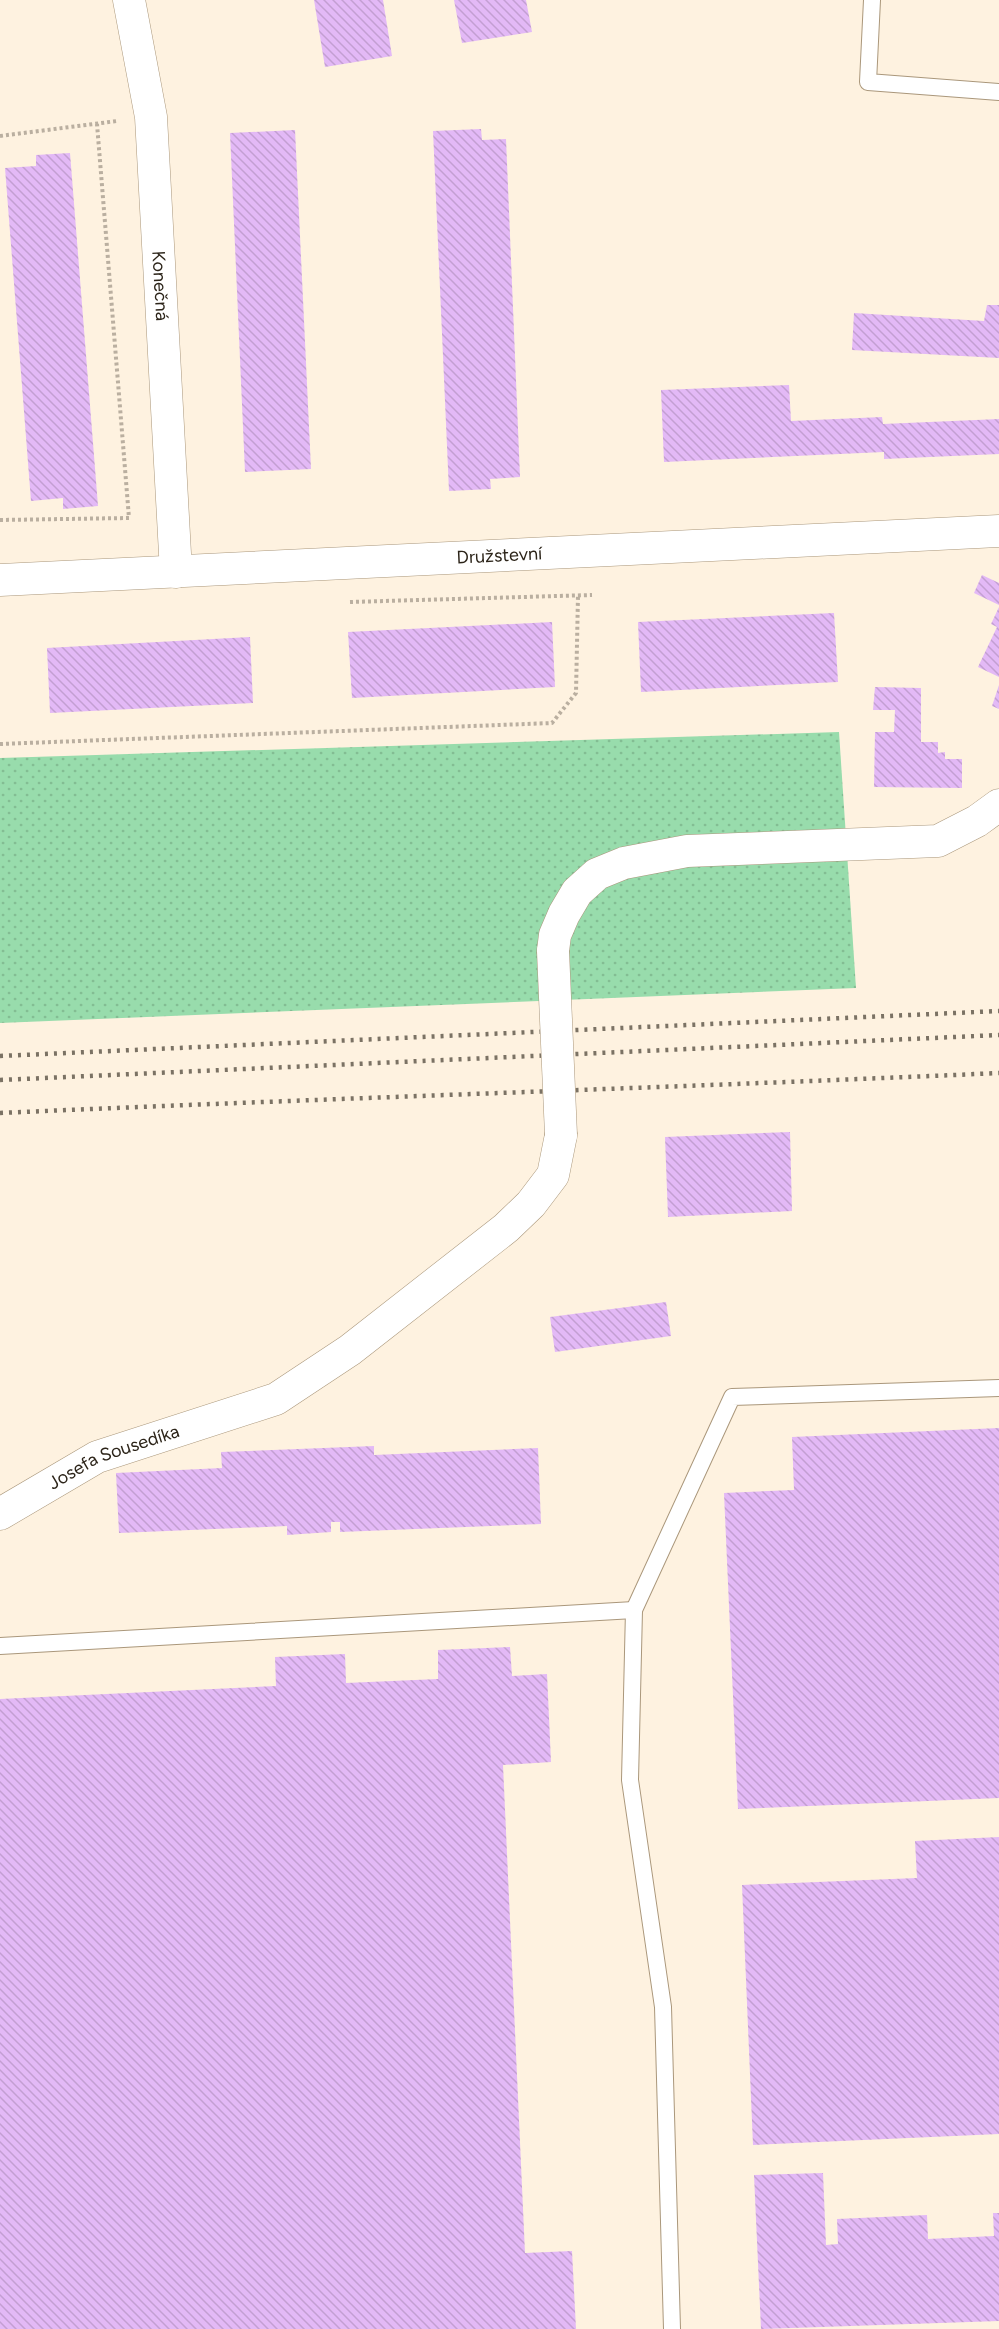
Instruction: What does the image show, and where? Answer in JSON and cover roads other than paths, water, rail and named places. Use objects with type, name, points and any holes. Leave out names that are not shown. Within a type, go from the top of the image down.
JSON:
[{"type":"street","name":"Konečná","points":[[129,0],[151,117],[176,572]]},
{"type":"street","name":"Družstevní","points":[[0,580],[999,531]]},
{"type":"street","name":"Josefa Sousedíka","points":[[0,1514],[98,1457],[276,1399],[350,1350],[506,1228],[531,1204],[553,1175],[561,1136],[553,951],[555,935],[577,892],[597,874],[624,864],[687,851],[938,841],[977,821],[999,805]]},
{"type":"lane","points":[[872,0],[868,82],[999,92]]},
{"type":"lane","points":[[672,2329],[663,2007],[630,1780],[634,1610],[732,1397],[999,1388]]},
{"type":"lane","points":[[0,1646],[634,1610]]},
{"type":"railway","points":[[0,1056],[999,1011]]},
{"type":"railway","points":[[0,1080],[999,1035]]},
{"type":"railway","points":[[0,1113],[999,1073]]}]
